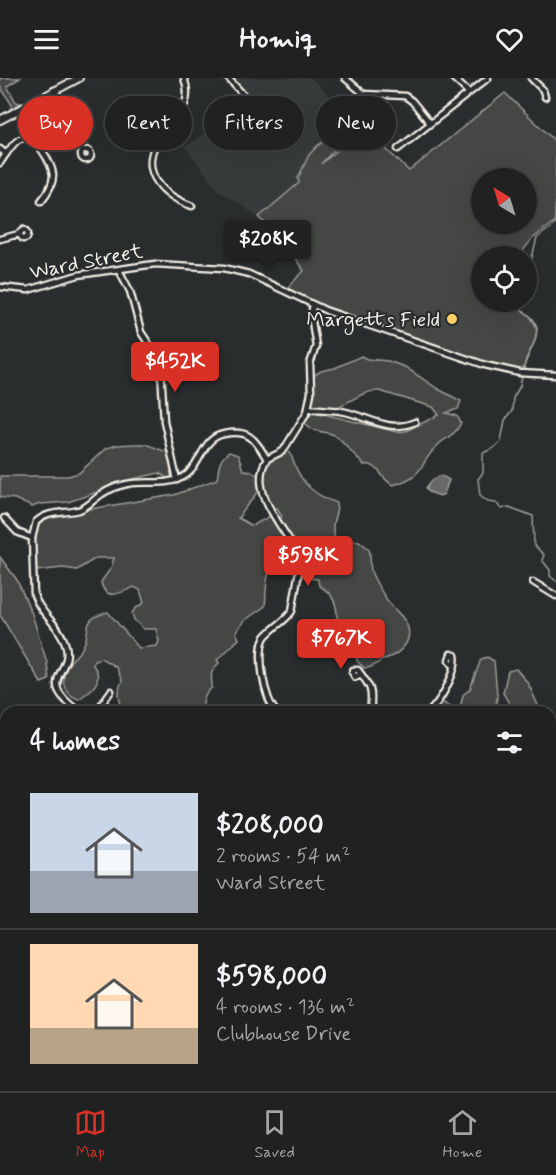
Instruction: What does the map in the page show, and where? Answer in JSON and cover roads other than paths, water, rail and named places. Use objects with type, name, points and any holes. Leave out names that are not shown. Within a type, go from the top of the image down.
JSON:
[{"type":"main road","points":[[0,120],[79,78]]},
{"type":"street","points":[[184,78],[186,96]]},
{"type":"street","points":[[228,78],[244,96]]},
{"type":"street","points":[[345,78],[364,94],[405,96],[430,123]]},
{"type":"street","points":[[453,78],[468,92]]},
{"type":"street","points":[[398,149],[488,78]]},
{"type":"street","points":[[531,78],[543,90],[545,97]]},
{"type":"street","points":[[54,90],[68,114],[72,139],[83,151]]},
{"type":"street","points":[[254,98],[261,100],[273,114],[275,125],[265,137],[255,138],[246,129],[244,120],[248,100],[254,98]]},
{"type":"street","points":[[0,163],[16,142],[23,138],[30,138],[39,146],[53,173],[52,183],[41,201]]},
{"type":"street","points":[[0,149],[6,154]]},
{"type":"street","points":[[154,150],[152,163],[156,180],[169,196],[192,206]]},
{"type":"street","points":[[0,239],[19,234]]},
{"type":"street","name":"Ward Street","points":[[0,287],[28,290],[78,275],[163,264],[234,270],[249,274],[320,308],[485,365],[523,374],[556,375]]},
{"type":"street","points":[[119,270],[130,291],[141,332],[156,355],[161,369],[164,421],[177,480]]},
{"type":"street","points":[[272,706],[268,700],[261,647],[266,636],[292,611],[301,561],[262,491],[262,473],[267,459],[283,451],[303,421],[308,408],[311,393],[310,364],[316,346],[311,315],[313,305]]},
{"type":"street","points":[[313,319],[320,308]]},
{"type":"street","points":[[308,408],[344,412],[391,427],[415,422]]},
{"type":"street","points":[[72,706],[65,701],[58,690],[58,678],[66,647],[61,634],[34,595],[32,538],[36,522],[45,515],[81,509],[115,487],[130,483],[177,480],[194,468],[210,441],[225,434],[242,434],[251,437],[267,459]]},
{"type":"street","points":[[4,519],[17,532],[32,538]]},
{"type":"street","points":[[533,582],[556,596]]},
{"type":"street","points":[[434,706],[443,695],[454,666]]},
{"type":"street","points":[[361,674],[370,686],[370,706]]},
{"type":"street","points":[[100,706],[111,691]]},
{"type":"waterway","points":[[535,246],[537,238],[554,225],[556,209]]},
{"type":"waterway","points":[[525,312],[537,327],[535,341],[526,359],[520,386],[513,398],[512,411],[505,420],[501,441],[494,448],[483,453],[483,473],[478,479],[480,495],[488,501],[496,502],[501,509],[509,507],[533,516],[534,545],[544,555],[542,560],[550,570],[550,576],[556,581]]},
{"type":"place","name":"Margetts Field","points":[[452,319]]}]
